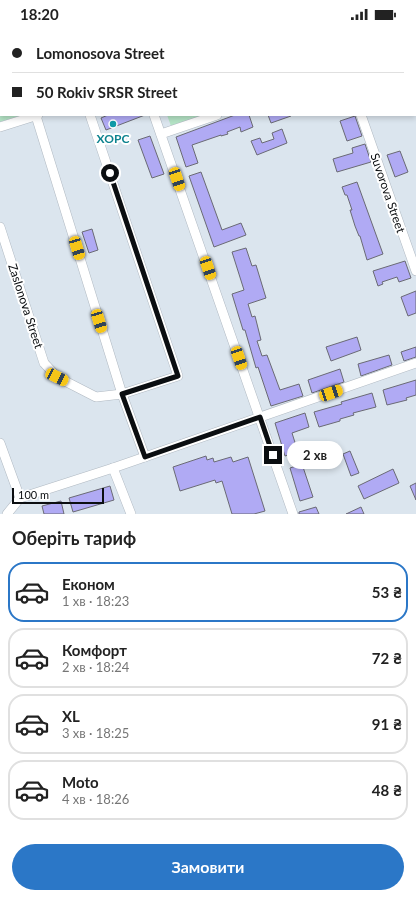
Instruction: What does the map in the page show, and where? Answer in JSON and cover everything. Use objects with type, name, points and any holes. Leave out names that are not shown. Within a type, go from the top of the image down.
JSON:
[{"type":"street","points":[[0,127],[34,116]]},
{"type":"street","points":[[37,116],[122,394],[145,457]]},
{"type":"street","points":[[90,116],[178,376],[122,394]]},
{"type":"street","points":[[154,116],[293,514]]},
{"type":"street","points":[[161,134],[214,116]]},
{"type":"street","name":"Suvorova Street","points":[[361,116],[416,271]]},
{"type":"street","name":"Zaslonova Street","points":[[0,227],[44,363],[57,377],[96,397],[122,394]]},
{"type":"street","points":[[7,514],[20,498],[113,468],[416,363]]},
{"type":"street","points":[[0,443],[20,498]]},
{"type":"street","points":[[113,468],[131,514]]},
{"type":"green space","points":[[0,116],[19,116],[0,122]]},
{"type":"green space","points":[[167,116],[200,116],[171,126]]},
{"type":"building","name":"ХОРС","points":[[106,116],[142,116],[106,130],[101,118]]},
{"type":"building","points":[[232,116],[249,116],[253,127],[241,132],[240,127],[227,132],[228,134],[192,145],[198,163],[186,167],[176,137]]},
{"type":"building","points":[[268,116],[291,116],[271,123]]},
{"type":"building","points":[[355,116],[362,136],[347,141],[340,121]]},
{"type":"building","points":[[282,129],[287,143],[257,155],[251,141],[260,138],[262,143],[274,139],[272,133]]},
{"type":"building","points":[[150,136],[164,174],[152,178],[138,140]]},
{"type":"building","points":[[365,144],[371,162],[337,172],[333,159],[353,153],[352,148]]},
{"type":"building","points":[[400,151],[408,172],[395,177],[387,155]]},
{"type":"building","points":[[201,172],[222,230],[241,223],[246,235],[214,247],[189,176]]},
{"type":"building","points":[[357,182],[383,254],[367,260],[350,210],[352,210],[347,195],[345,195],[342,187]]},
{"type":"building","points":[[92,229],[98,250],[89,253],[82,232]]},
{"type":"building","points":[[246,248],[252,266],[256,265],[266,298],[248,304],[252,317],[255,316],[261,340],[257,341],[262,356],[267,355],[280,390],[299,384],[303,396],[271,406],[258,367],[256,368],[245,330],[243,330],[232,294],[244,290],[232,252]]},
{"type":"building","points":[[405,261],[411,278],[399,282],[397,277],[382,282],[383,284],[378,286],[373,271]]},
{"type":"building","points":[[416,291],[416,313],[408,316],[401,297]]},
{"type":"building","points":[[357,337],[361,350],[331,361],[326,347]]},
{"type":"building","points":[[416,347],[416,357],[404,361],[401,352]]},
{"type":"building","points":[[389,355],[392,365],[361,376],[358,364]]},
{"type":"building","points":[[340,369],[344,382],[312,393],[308,380]]},
{"type":"building","points":[[416,380],[416,395],[406,398],[407,400],[387,405],[383,390]]},
{"type":"building","points":[[372,393],[376,407],[353,413],[354,415],[340,419],[340,421],[319,427],[314,412]]},
{"type":"building","points":[[305,413],[309,427],[292,433],[298,452],[285,456],[275,423]]},
{"type":"building","points":[[350,451],[359,473],[351,476],[343,454]]},
{"type":"building","points":[[206,456],[207,460],[213,458],[214,462],[231,457],[233,462],[248,457],[265,511],[254,514],[232,514],[222,481],[216,483],[215,480],[180,491],[173,467]]},
{"type":"building","points":[[302,464],[313,497],[300,501],[290,468]]},
{"type":"building","points":[[393,469],[399,483],[364,499],[358,486]]},
{"type":"building","points":[[416,483],[416,500],[410,486]]},
{"type":"building","points":[[110,486],[114,500],[73,512],[69,498]]},
{"type":"building","points":[[61,501],[64,514],[44,514],[42,506]]},
{"type":"building","points":[[316,507],[319,514],[299,514],[299,512]]},
{"type":"building","points":[[361,507],[364,514],[346,514]]},
{"type":"place","name":"ХОРС","points":[[113,124]]},
{"type":"route","points":[[110,173],[178,376],[122,394],[145,457],[260,417],[273,455]]}]
